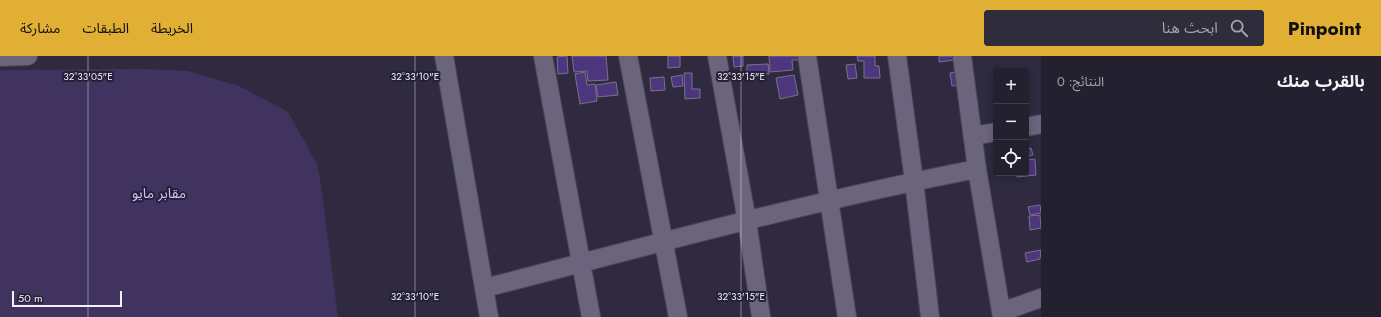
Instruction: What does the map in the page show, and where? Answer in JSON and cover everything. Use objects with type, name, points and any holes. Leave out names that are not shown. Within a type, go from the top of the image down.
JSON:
[{"type":"street","points":[[0,57],[28,56]]},
{"type":"street","points":[[444,56],[489,317]]},
{"type":"street","points":[[543,56],[580,264],[591,317]]},
{"type":"street","points":[[628,56],[678,317]]},
{"type":"street","points":[[717,56],[747,221],[761,317]]},
{"type":"street","points":[[807,56],[828,201],[847,317]]},
{"type":"street","points":[[897,56],[930,317]]},
{"type":"street","points":[[962,56],[977,169],[1001,314],[1041,298]]},
{"type":"street","points":[[1029,126],[1041,124]]},
{"type":"street","points":[[973,136],[993,133]]},
{"type":"street","points":[[485,288],[828,201],[914,181],[977,169]]},
{"type":"green space","name":"مقابر مايو","points":[[144,69],[188,71],[239,86],[288,112],[317,164],[338,317],[0,317],[0,70]]},
{"type":"building","points":[[567,56],[568,73],[558,74],[557,57]]},
{"type":"building","points":[[572,56],[606,56],[608,80],[588,81],[587,71],[574,72]]},
{"type":"building","points":[[668,56],[680,56],[680,67],[668,68]]},
{"type":"building","points":[[733,56],[743,56],[743,66],[734,67]]},
{"type":"building","points":[[769,56],[799,56],[799,60],[792,60],[793,70],[770,72]]},
{"type":"building","points":[[857,56],[875,56],[875,66],[879,66],[880,78],[864,78],[864,61],[858,61]]},
{"type":"building","points":[[939,56],[955,56],[955,60],[939,62]]},
{"type":"building","points":[[768,64],[769,74],[747,74],[747,65]]},
{"type":"building","points":[[855,64],[857,78],[848,79],[846,65]]},
{"type":"building","points":[[960,71],[962,85],[952,86],[950,73]]},
{"type":"building","points":[[585,72],[587,85],[595,84],[597,101],[580,104],[575,74]]},
{"type":"building","points":[[684,73],[692,73],[692,89],[700,89],[700,98],[685,99]]},
{"type":"building","points":[[682,75],[683,86],[673,87],[671,77]]},
{"type":"building","points":[[794,75],[798,95],[780,99],[776,78]]},
{"type":"building","points":[[664,77],[665,90],[651,91],[650,78]]},
{"type":"building","points":[[616,82],[618,95],[598,97],[596,85]]},
{"type":"building","points":[[1029,148],[1031,148],[1033,155],[1029,156]]},
{"type":"building","points":[[1035,159],[1036,175],[1029,176],[1029,160]]},
{"type":"building","points":[[1040,205],[1041,213],[1030,215],[1028,207]]},
{"type":"building","points":[[1040,215],[1041,228],[1030,230],[1029,216]]},
{"type":"building","points":[[1041,250],[1040,259],[1027,262],[1025,253]]}]
